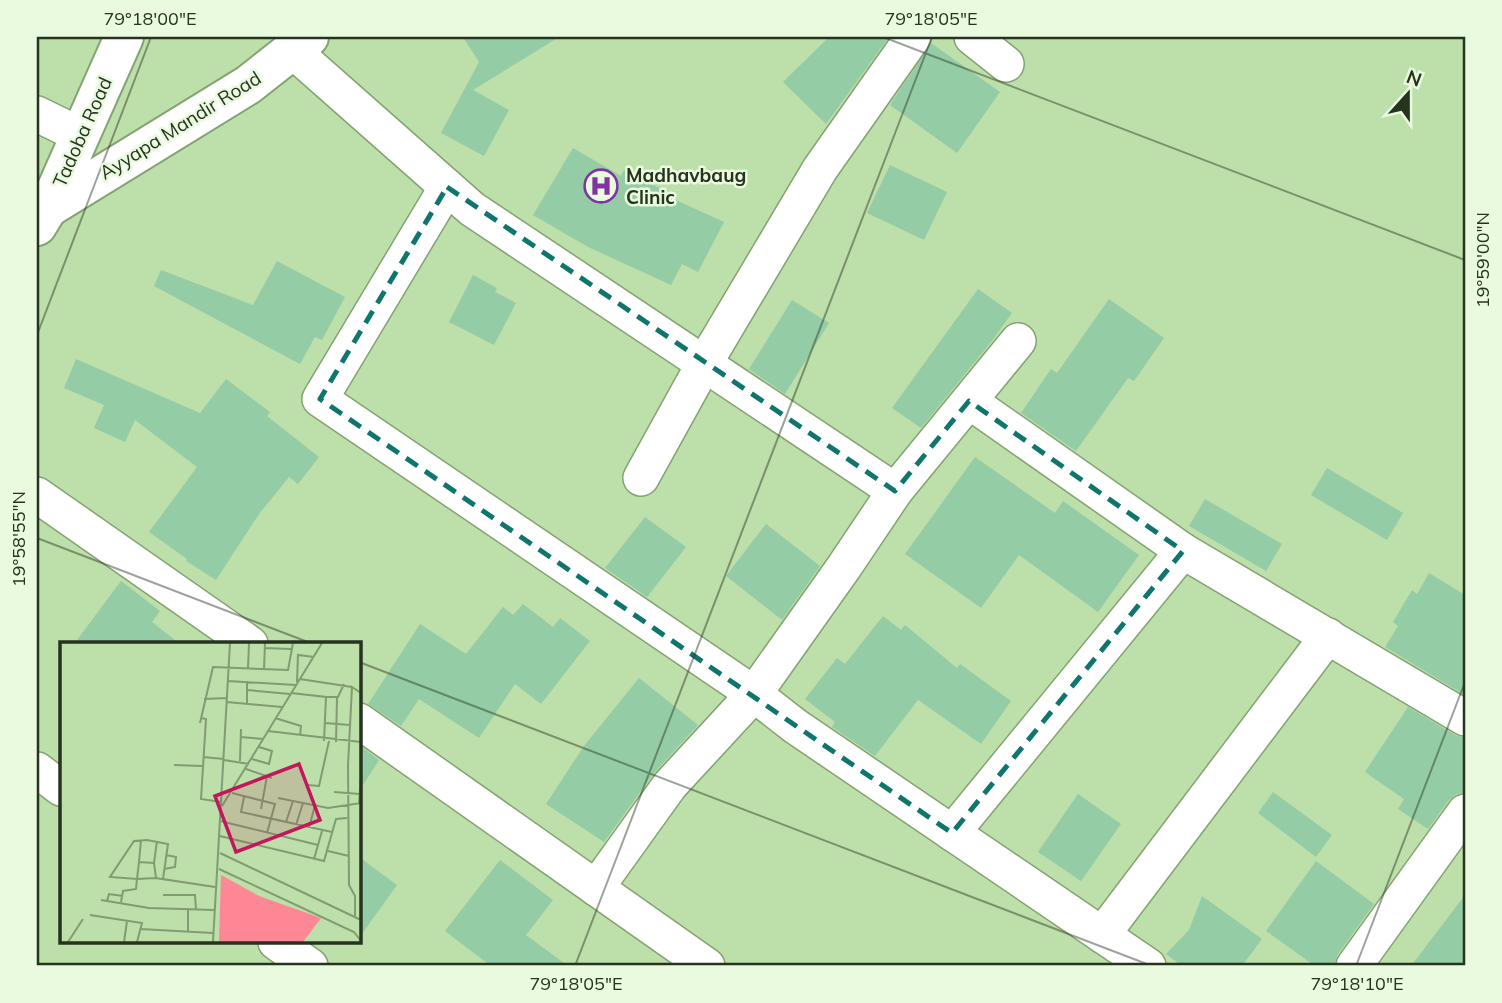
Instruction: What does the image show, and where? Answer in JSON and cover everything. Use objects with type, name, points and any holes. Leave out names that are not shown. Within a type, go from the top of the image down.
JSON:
[{"type":"street","name":"Tadoba Road","points":[[42,217],[124,37]]},
{"type":"street","points":[[641,478],[704,364],[820,169],[913,37]]},
{"type":"street","points":[[972,37],[1006,64]]},
{"type":"street","points":[[301,43],[472,209],[895,491]]},
{"type":"street","name":"Ayyapa Mandir Road","points":[[42,217],[248,85],[301,43]]},
{"type":"street","points":[[37,114],[80,135]]},
{"type":"street","points":[[447,187],[320,399],[1148,966]]},
{"type":"street","points":[[596,888],[670,785],[754,694],[895,491],[1018,341]]},
{"type":"street","points":[[969,401],[1182,551],[1465,718]]},
{"type":"street","points":[[37,495],[247,642]]},
{"type":"street","points":[[952,832],[1182,551]]},
{"type":"street","points":[[1102,935],[1328,636]]},
{"type":"street","points":[[360,722],[707,966]]},
{"type":"street","points":[[37,770],[60,787]]},
{"type":"street","points":[[1353,966],[1465,812]]},
{"type":"street","points":[[279,944],[310,966]]},
{"type":"highlighted area","points":[[447,187],[895,491],[969,401],[1183,551],[952,833],[320,399]]},
{"type":"building","points":[[463,37],[559,37],[473,90],[509,110],[484,156],[441,133],[479,62]]},
{"type":"building","points":[[829,37],[889,37],[826,124],[783,82]]},
{"type":"building","points":[[931,43],[1000,92],[957,153],[890,105]]},
{"type":"building","points":[[573,148],[621,176],[624,170],[671,194],[669,197],[724,222],[698,272],[682,264],[671,285],[588,247],[533,215]]},
{"type":"building","points":[[890,165],[947,192],[924,240],[867,213]]},
{"type":"building","points":[[277,261],[345,297],[322,340],[315,337],[300,364],[154,286],[161,270],[253,305]]},
{"type":"building","points":[[473,275],[497,288],[495,292],[516,303],[494,345],[449,322]]},
{"type":"building","points":[[978,289],[1012,313],[921,428],[892,408]]},
{"type":"building","points":[[1109,299],[1164,338],[1134,381],[1128,378],[1076,451],[1021,413],[1051,369],[1057,373]]},
{"type":"building","points":[[792,300],[829,323],[785,394],[749,369]]},
{"type":"building","points":[[76,359],[200,413],[226,379],[270,412],[267,416],[319,457],[298,484],[289,477],[259,514],[216,580],[149,532],[197,467],[135,420],[125,442],[94,428],[104,405],[64,388]]},
{"type":"building","points":[[975,457],[1055,513],[1063,501],[1139,555],[1098,612],[1019,555],[981,608],[905,554]]},
{"type":"building","points":[[1327,468],[1403,513],[1387,540],[1311,495]]},
{"type":"building","points":[[1205,499],[1282,544],[1266,571],[1189,526]]},
{"type":"building","points":[[645,517],[686,547],[647,597],[605,568]]},
{"type":"building","points":[[766,524],[820,566],[782,620],[726,576]]},
{"type":"building","points":[[1429,573],[1465,595],[1465,695],[1385,647],[1398,626],[1393,622],[1412,590],[1417,594]]},
{"type":"building","points":[[121,581],[160,611],[152,622],[177,642],[75,642]]},
{"type":"building","points":[[523,604],[553,627],[560,618],[590,641],[541,704],[515,684],[479,738],[419,699],[401,726],[368,704],[420,624],[466,654],[503,607],[513,615]]},
{"type":"building","points":[[883,616],[901,630],[905,625],[957,668],[960,664],[1011,701],[981,744],[918,700],[875,756],[832,727],[835,722],[805,699],[837,658],[845,664]]},
{"type":"building","points":[[639,678],[698,725],[654,773],[604,842],[546,804],[584,746]]},
{"type":"building","points":[[1408,707],[1455,735],[1465,738],[1465,792],[1456,794],[1449,800],[1428,829],[1398,809],[1404,799],[1365,772]]},
{"type":"building","points":[[360,746],[379,760],[360,789]]},
{"type":"building","points":[[1273,792],[1332,835],[1316,857],[1258,813]]},
{"type":"building","points":[[1078,794],[1121,824],[1081,881],[1038,852]]},
{"type":"building","points":[[360,858],[397,885],[360,937]]},
{"type":"building","points":[[500,860],[553,900],[526,935],[568,966],[491,966],[445,931]]},
{"type":"building","points":[[1316,861],[1374,904],[1338,954],[1334,966],[1315,966],[1266,931]]},
{"type":"building","points":[[1465,895],[1465,966],[1411,966]]},
{"type":"building","points":[[1202,896],[1262,939],[1242,966],[1182,966],[1166,954],[1189,930]]},
{"type":"place","name":"Madhavbaug Clinic","points":[[601,186]]}]
